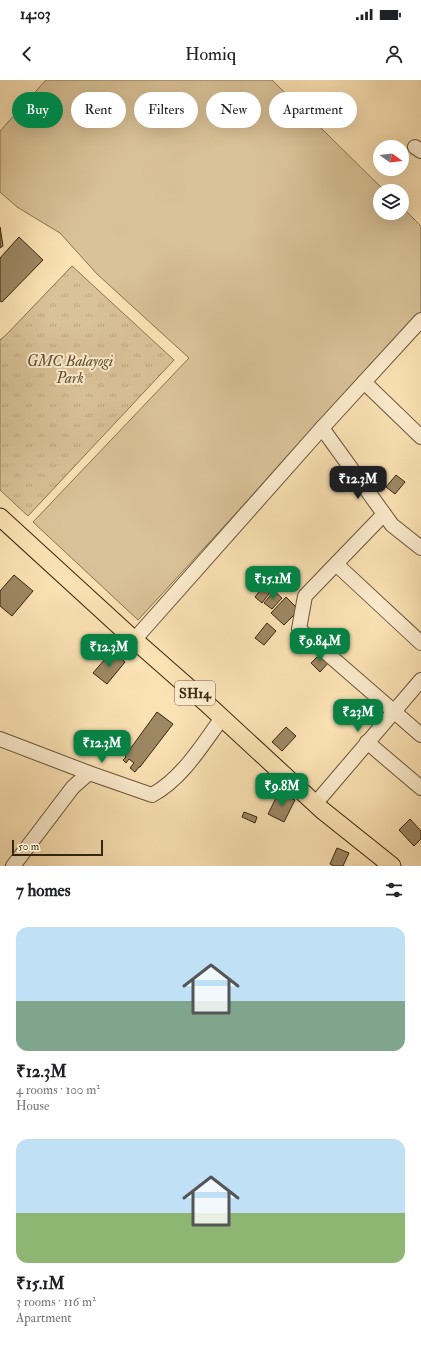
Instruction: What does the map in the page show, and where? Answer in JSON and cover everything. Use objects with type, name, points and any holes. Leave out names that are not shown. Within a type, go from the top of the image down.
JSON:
[{"type":"main road","name":"SH14","points":[[0,517],[315,804],[392,866]]},
{"type":"street","points":[[134,640],[322,428],[421,320]]},
{"type":"street","points":[[364,382],[421,437]]},
{"type":"street","points":[[322,428],[392,525],[421,548]]},
{"type":"street","points":[[384,514],[305,596],[299,629],[421,735]]},
{"type":"street","points":[[336,564],[421,642]]},
{"type":"street","points":[[315,804],[421,680]]},
{"type":"street","points":[[0,739],[88,773],[152,795],[164,788],[184,767],[222,718]]},
{"type":"street","points":[[367,742],[421,788]]},
{"type":"street","points":[[13,866],[73,787],[88,773]]},
{"type":"green space","points":[[46,80],[272,80],[284,92],[269,92],[269,128],[321,128],[378,184],[373,184],[373,220],[409,220],[409,214],[421,226],[421,312],[138,620],[33,522],[189,358],[97,274],[60,233],[17,207],[0,192],[0,131],[12,118],[12,128],[63,128],[63,92],[35,92]]},
{"type":"green space","name":"GMC Balayogi Park","points":[[72,266],[174,360],[28,516],[0,490],[0,340]]},
{"type":"building","points":[[0,227],[3,246],[0,248]]},
{"type":"building","points":[[19,237],[43,260],[2,302],[0,301],[0,258]]},
{"type":"building","points":[[396,475],[405,482],[395,494],[386,487]]},
{"type":"building","points":[[14,575],[33,591],[12,616],[0,606],[0,591]]},
{"type":"building","points":[[265,584],[272,590],[262,603],[255,597]]},
{"type":"building","points":[[274,591],[282,598],[272,609],[264,603]]},
{"type":"building","points":[[286,597],[299,610],[284,625],[271,613]]},
{"type":"building","points":[[267,623],[276,631],[264,645],[255,638]]},
{"type":"building","points":[[112,651],[125,662],[107,684],[93,673]]},
{"type":"building","points":[[321,653],[330,661],[320,672],[311,663]]},
{"type":"building","points":[[157,712],[173,724],[135,772],[130,768],[134,763],[129,759],[126,763],[123,760]]},
{"type":"building","points":[[286,727],[296,736],[282,751],[272,742]]},
{"type":"building","points":[[279,792],[295,800],[284,822],[268,814]]},
{"type":"building","points":[[244,812],[257,817],[255,823],[242,817]]},
{"type":"building","points":[[410,819],[421,831],[421,839],[414,846],[399,830]]},
{"type":"building","points":[[337,848],[349,853],[343,866],[334,866],[330,864]]}]
